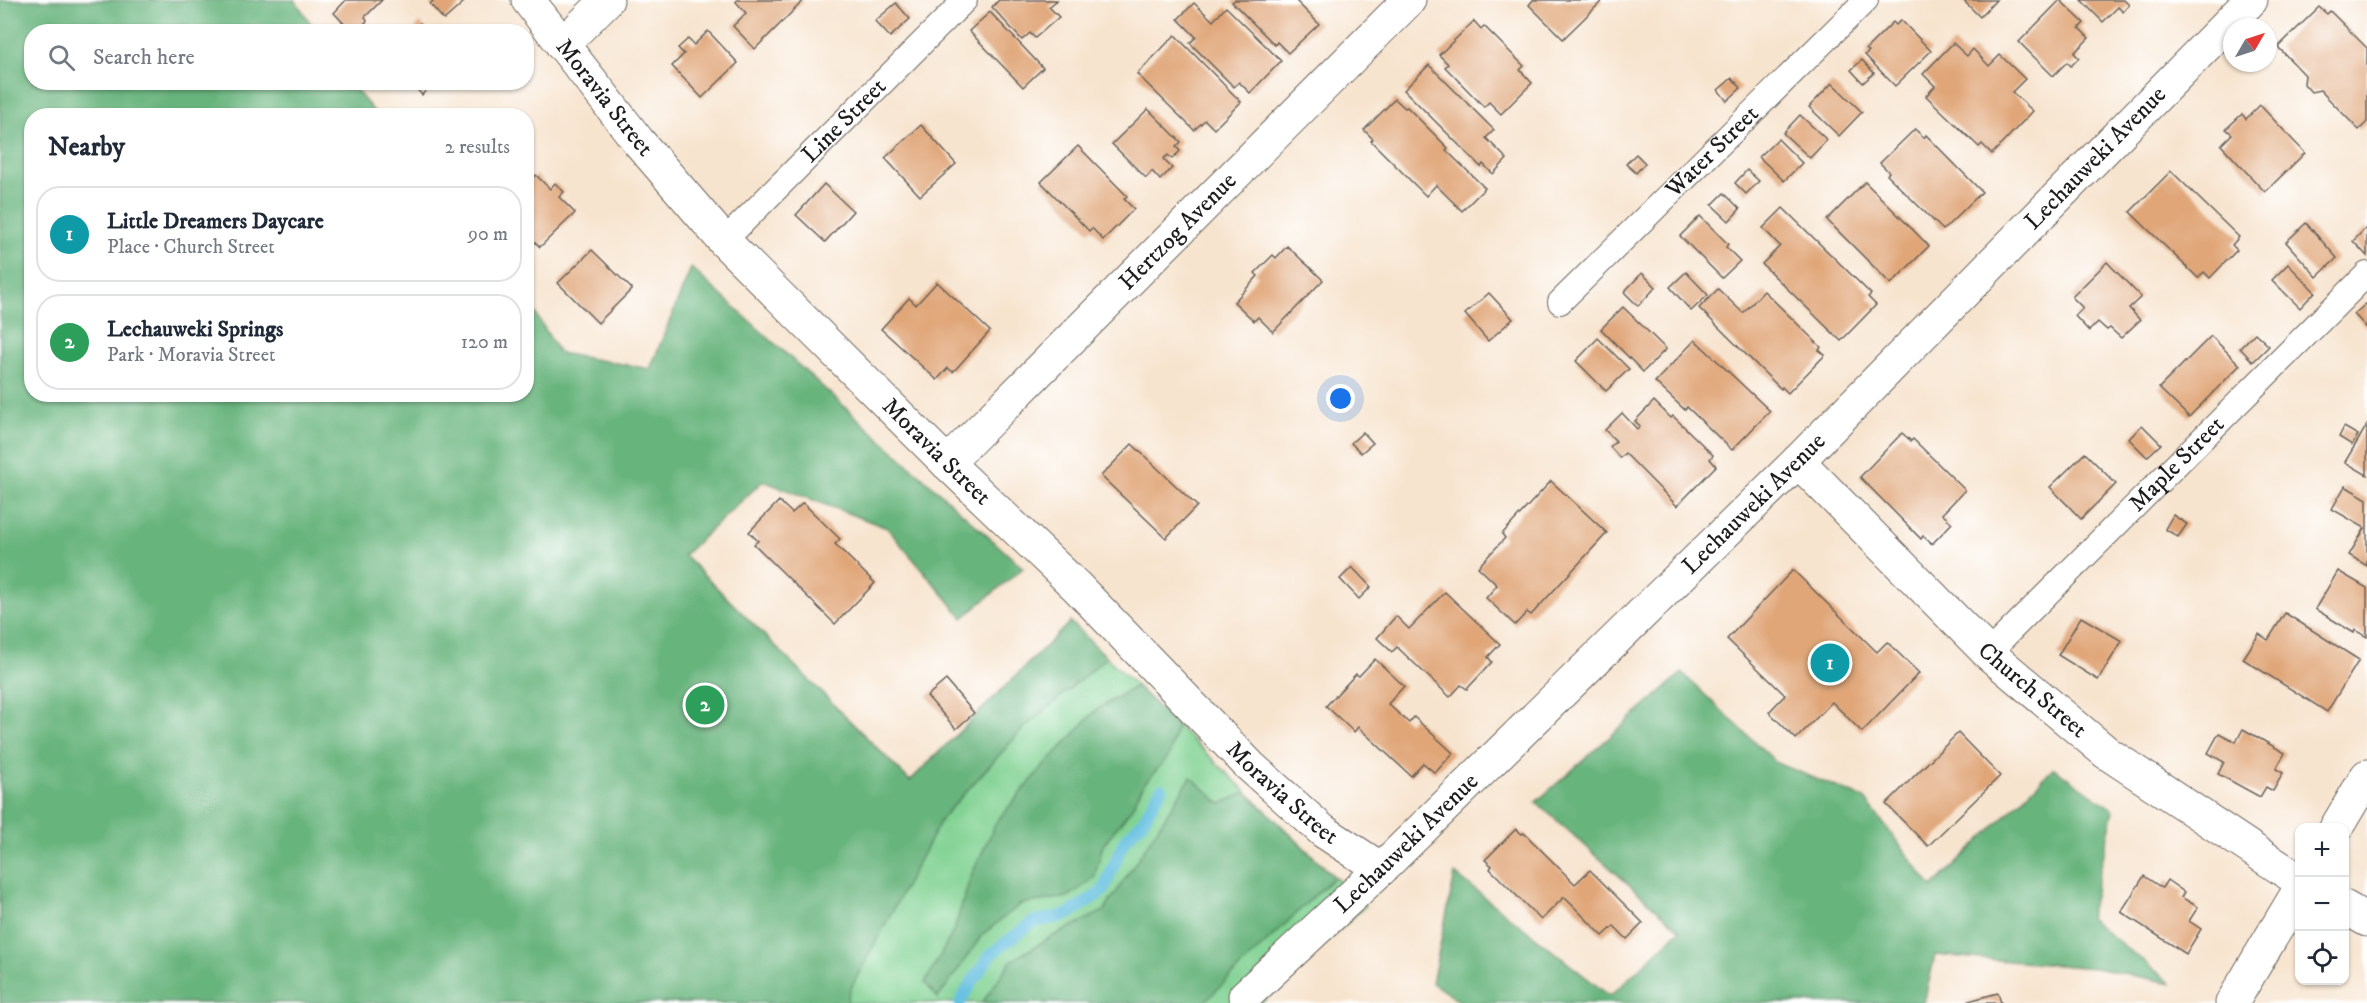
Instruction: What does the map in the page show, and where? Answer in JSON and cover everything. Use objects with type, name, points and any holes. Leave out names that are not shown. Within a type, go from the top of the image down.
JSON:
[{"type":"street","name":"Moravia Street","points":[[528,0],[638,141],[724,241],[947,463],[1077,587],[1250,766],[1323,831],[1381,869]]},
{"type":"street","points":[[562,45],[607,0]]},
{"type":"street","name":"Hertzog Avenue","points":[[947,463],[1409,0]]},
{"type":"street","name":"Lechauweki Avenue","points":[[1245,996],[1381,869],[1798,461],[2251,0]]},
{"type":"street","name":"Church Street","points":[[1798,461],[1988,653],[2107,753],[2295,878]]},
{"type":"street","points":[[2339,823],[2367,776]]},
{"type":"street","points":[[2232,1003],[2295,897]]},
{"type":"street","points":[[2349,910],[2367,920]]},
{"type":"lane","name":"Line Street","points":[[724,241],[965,0]]},
{"type":"lane","name":"Water Street","points":[[1560,302],[1866,0]]},
{"type":"lane","name":"Maple Street","points":[[1988,653],[2367,274]]},
{"type":"green space","points":[[0,0],[295,0],[311,24],[24,24],[24,90],[356,90],[371,108],[24,108],[24,402],[534,402],[534,311],[559,353],[650,369],[691,268],[1023,568],[963,618],[887,528],[763,481],[684,555],[910,781],[1070,622],[1107,657],[1023,729],[942,818],[849,992],[847,1003],[0,1003]]},
{"type":"green space","points":[[684,555],[910,781],[1070,622],[1365,906],[1262,1003],[659,1003]]},
{"type":"green space","points":[[1682,673],[1777,763],[1864,798],[1932,887],[2054,768],[2114,810],[2089,918],[2171,983],[2095,968],[1935,955],[1924,1003],[1462,1003],[1432,983],[1455,874],[1610,996],[1680,930],[1536,802]]},
{"type":"green space","points":[[1136,686],[1177,725],[1169,756],[1144,784],[1131,809],[1103,845],[1094,878],[1068,897],[1021,904],[982,935],[938,998],[925,983],[954,930],[971,876],[997,821],[1097,709]]},
{"type":"green space","points":[[1191,777],[1221,804],[1246,792],[1334,877],[1203,1003],[982,1003],[1011,961],[1049,938],[1104,911]]},
{"type":"building","points":[[346,0],[382,0],[365,17],[367,21],[364,24],[344,24],[334,13]]},
{"type":"building","points":[[434,0],[462,0],[464,2],[444,20],[430,4]]},
{"type":"building","points":[[737,0],[804,0],[755,49],[733,26],[746,13],[736,2]]},
{"type":"building","points":[[999,0],[1057,0],[1049,7],[1059,17],[1035,38],[1030,33],[1022,40],[992,7]]},
{"type":"building","points":[[1235,0],[1295,0],[1319,24],[1288,53],[1277,42],[1275,45],[1232,2]]},
{"type":"building","points":[[1533,0],[1603,0],[1563,39],[1529,5]]},
{"type":"building","points":[[1963,0],[1996,0],[1980,17]]},
{"type":"building","points":[[2060,0],[2084,23],[2079,28],[2089,38],[2074,53],[2079,58],[2071,66],[2067,62],[2053,76],[2019,42]]},
{"type":"building","points":[[2081,0],[2124,0],[2129,5],[2123,12],[2118,7],[2103,22]]},
{"type":"building","points":[[896,3],[910,19],[890,37],[875,21]]},
{"type":"building","points":[[1194,3],[1213,21],[1226,7],[1281,61],[1250,93],[1239,82],[1234,87],[1190,43],[1196,37],[1178,19]]},
{"type":"building","points":[[2319,7],[2327,14],[2330,11],[2367,48],[2367,122],[2359,130],[2320,90],[2311,92],[2304,84],[2305,75],[2278,47]]},
{"type":"building","points":[[990,12],[1043,68],[1023,87],[969,31]]},
{"type":"building","points":[[1901,20],[1931,51],[1895,86],[1865,55],[1869,51],[1866,49],[1893,22],[1896,25]]},
{"type":"building","points":[[1474,21],[1481,29],[1484,26],[1524,66],[1520,70],[1532,83],[1501,114],[1489,102],[1484,107],[1445,67],[1448,64],[1439,55]]},
{"type":"building","points":[[708,31],[738,63],[702,98],[672,66],[684,54],[678,48],[688,39],[694,45]]},
{"type":"building","points":[[1175,35],[1241,102],[1214,129],[1205,120],[1194,130],[1137,74]]},
{"type":"building","points":[[1953,43],[1967,56],[1973,49],[1989,66],[2000,55],[2025,79],[2012,92],[2033,111],[1992,154],[1982,144],[1979,147],[1926,96],[1935,86],[1923,74]]},
{"type":"building","points":[[1862,60],[1874,73],[1863,83],[1851,70]]},
{"type":"building","points":[[1429,65],[1494,130],[1486,138],[1507,159],[1493,174],[1483,164],[1481,167],[1404,90]]},
{"type":"building","points":[[1732,78],[1741,88],[1727,101],[1718,90]]},
{"type":"building","points":[[1832,83],[1862,112],[1839,136],[1809,107]]},
{"type":"building","points":[[417,90],[427,90],[422,95]]},
{"type":"building","points":[[1395,99],[1405,108],[1407,107],[1485,188],[1462,211],[1436,185],[1426,196],[1371,141],[1373,139],[1364,130]]},
{"type":"building","points":[[2260,105],[2305,153],[2265,192],[2221,145],[2232,134],[2226,129],[2242,114],[2246,119]]},
{"type":"building","points":[[1148,109],[1181,142],[1176,147],[1180,151],[1172,159],[1168,155],[1163,159],[1172,168],[1160,180],[1152,171],[1146,178],[1112,144]]},
{"type":"building","points":[[1800,115],[1827,140],[1810,158],[1783,133]]},
{"type":"building","points":[[921,125],[956,164],[920,196],[885,158]]},
{"type":"building","points":[[1915,129],[1924,138],[1926,135],[1982,192],[1943,230],[1887,175],[1889,172],[1880,163]]},
{"type":"building","points":[[1778,139],[1802,163],[1784,181],[1759,157]]},
{"type":"building","points":[[1078,146],[1127,196],[1124,199],[1134,209],[1103,240],[1092,228],[1089,231],[1041,182]]},
{"type":"building","points":[[1636,154],[1645,163],[1636,173],[1626,164]]},
{"type":"building","points":[[1747,170],[1759,181],[1746,194],[1735,183]]},
{"type":"building","points":[[2171,171],[2239,237],[2232,245],[2237,250],[2210,278],[2204,272],[2198,278],[2130,212]]},
{"type":"building","points":[[536,175],[550,189],[555,183],[564,192],[559,197],[575,213],[540,247],[534,241],[534,177]]},
{"type":"building","points":[[1865,182],[1929,246],[1891,284],[1827,220]]},
{"type":"building","points":[[824,184],[853,211],[825,242],[796,215]]},
{"type":"building","points":[[1724,193],[1740,209],[1729,221],[1712,205]]},
{"type":"building","points":[[1783,208],[1871,294],[1868,297],[1876,305],[1841,341],[1762,264],[1780,246],[1763,228]]},
{"type":"building","points":[[1700,216],[1728,244],[1726,247],[1740,261],[1722,278],[1680,236]]},
{"type":"building","points":[[2306,223],[2337,258],[2317,277],[2286,242]]},
{"type":"building","points":[[2367,227],[2367,256],[2353,241]]},
{"type":"building","points":[[1287,246],[1323,280],[1273,332],[1258,317],[1254,321],[1234,302],[1258,276],[1255,273],[1273,255],[1276,258]]},
{"type":"building","points":[[592,250],[632,289],[598,323],[558,283]]},
{"type":"building","points":[[2107,262],[2141,297],[2129,308],[2140,320],[2121,338],[2110,328],[2107,330],[2098,322],[2089,331],[2075,316],[2083,308],[2072,297]]},
{"type":"building","points":[[2288,264],[2315,292],[2300,308],[2272,280]]},
{"type":"building","points":[[1686,272],[1708,295],[1691,311],[1670,287]]},
{"type":"building","points":[[1642,273],[1656,287],[1638,306],[1624,292]]},
{"type":"building","points":[[937,282],[990,331],[953,372],[948,368],[937,380],[881,329],[909,298],[916,305]]},
{"type":"building","points":[[1718,289],[1743,313],[1764,291],[1821,347],[1819,350],[1825,355],[1788,393],[1782,387],[1781,389],[1699,308]]},
{"type":"building","points":[[1489,293],[1513,319],[1488,341],[1465,314]]},
{"type":"building","points":[[2367,303],[2367,328],[2354,314]]},
{"type":"building","points":[[1623,307],[1666,349],[1643,372],[1601,329]]},
{"type":"building","points":[[2255,333],[2269,346],[2253,362],[2240,348]]},
{"type":"building","points":[[2211,336],[2240,365],[2189,417],[2159,388]]},
{"type":"building","points":[[1598,338],[1629,369],[1606,391],[1576,361]]},
{"type":"building","points":[[1695,340],[1770,411],[1732,450],[1687,407],[1685,410],[1655,382]]},
{"type":"building","points":[[1654,401],[1713,455],[1710,459],[1716,466],[1677,506],[1625,453],[1620,458],[1610,447],[1616,441],[1605,430],[1622,413],[1637,429],[1640,426],[1635,421]]},
{"type":"building","points":[[2142,425],[2161,444],[2147,457],[2129,439]]},
{"type":"building","points":[[2367,425],[2367,475],[2345,462]]},
{"type":"building","points":[[2344,427],[2358,435],[2352,445],[2339,437]]},
{"type":"building","points":[[1363,432],[1373,443],[1361,453],[1351,443]]},
{"type":"building","points":[[1902,433],[1911,441],[1913,439],[1965,490],[1942,514],[1952,523],[1932,544],[1923,536],[1921,539],[1860,477]]},
{"type":"building","points":[[1132,444],[1197,506],[1166,538],[1101,476]]},
{"type":"building","points":[[2085,453],[2116,484],[2081,519],[2050,487]]},
{"type":"building","points":[[1551,481],[1607,533],[1531,615],[1527,612],[1515,625],[1486,598],[1497,585],[1478,567],[1505,538],[1502,534]]},
{"type":"building","points":[[2345,486],[2367,499],[2367,566],[2349,555],[2365,528],[2332,509]]},
{"type":"building","points":[[779,501],[792,513],[803,503],[840,539],[835,544],[875,583],[835,624],[754,544],[758,541],[749,532]]},
{"type":"building","points":[[2173,515],[2187,524],[2178,537],[2165,529]]},
{"type":"building","points":[[1352,567],[1371,587],[1359,599],[1340,579]]},
{"type":"building","points":[[1793,570],[1877,652],[1887,642],[1919,673],[1862,732],[1832,702],[1796,739],[1769,712],[1785,695],[1727,639]]},
{"type":"building","points":[[2338,571],[2367,588],[2367,637],[2355,630],[2354,633],[2315,609]]},
{"type":"building","points":[[1445,592],[1500,644],[1488,657],[1492,662],[1467,689],[1461,685],[1450,697],[1397,647],[1392,652],[1377,638],[1396,616],[1409,629]]},
{"type":"building","points":[[2285,613],[2359,660],[2327,712],[2243,659],[2259,634],[2268,640]]},
{"type":"building","points":[[2081,617],[2122,641],[2098,680],[2058,655]]},
{"type":"building","points":[[1375,659],[1404,686],[1388,704],[1409,723],[1414,717],[1453,753],[1435,773],[1423,763],[1411,776],[1358,727],[1354,732],[1326,706],[1356,674],[1359,676]]},
{"type":"building","points":[[946,680],[974,713],[956,729],[927,696]]},
{"type":"building","points":[[2243,729],[2285,753],[2276,769],[2283,773],[2273,791],[2266,787],[2260,797],[2218,774],[2224,762],[2208,753],[2219,733],[2236,742]]},
{"type":"building","points":[[1958,733],[2000,776],[1928,846],[1886,804]]},
{"type":"building","points":[[1516,829],[1524,833],[1575,884],[1590,870],[1643,923],[1627,939],[1614,926],[1603,936],[1564,897],[1541,920],[1490,869],[1492,866],[1485,860]]},
{"type":"building","points":[[2144,876],[2162,888],[2167,880],[2184,892],[2181,897],[2198,907],[2189,921],[2201,929],[2186,954],[2121,912]]},
{"type":"building","points":[[1998,993],[2001,1003],[1965,1003],[1965,1002]]},
{"type":"waterway","points":[[960,1003],[992,953],[1033,922],[1067,915],[1103,891],[1124,841],[1142,822],[1161,789]]},
{"type":"place","name":"Little Dreamers Daycare","points":[[1830,663]]},
{"type":"place","name":"Lechauweki Springs","points":[[705,705]]}]
